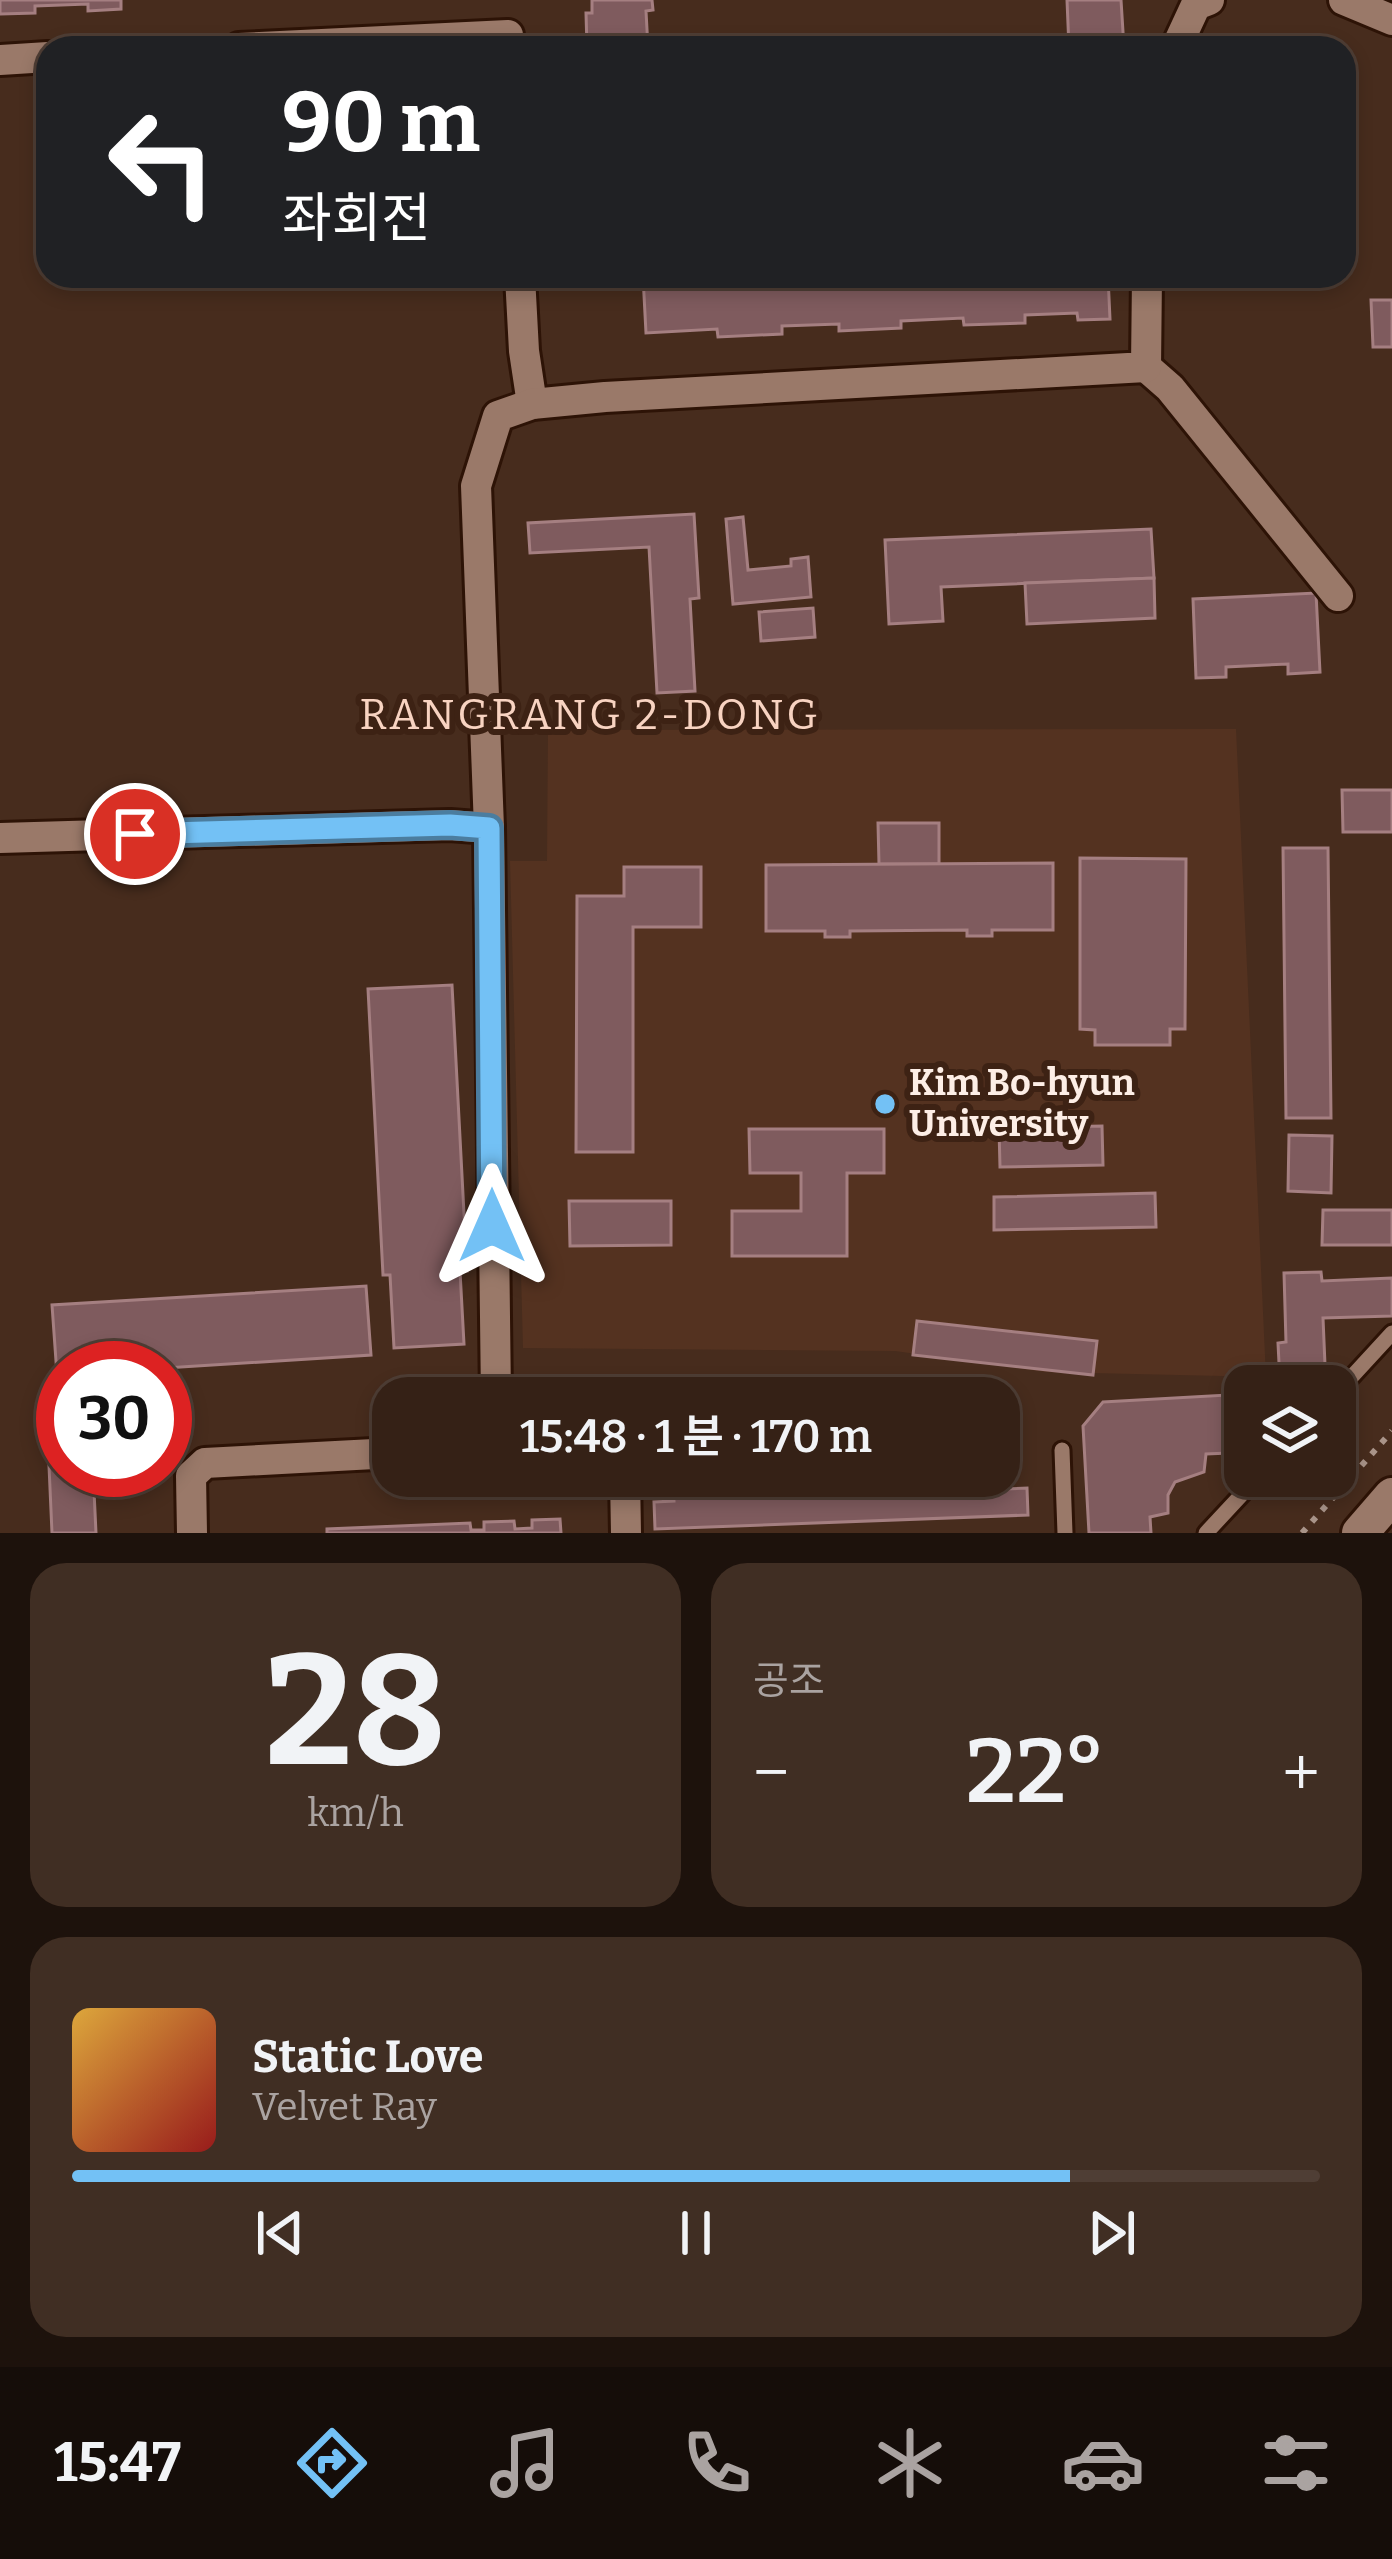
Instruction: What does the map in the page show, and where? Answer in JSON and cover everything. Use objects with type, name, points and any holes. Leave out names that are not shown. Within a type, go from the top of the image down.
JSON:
[{"type":"main road","points":[[1360,1533],[1392,1496]]},
{"type":"street","points":[[1182,36],[1196,5],[1210,0]]},
{"type":"street","points":[[1344,0],[1392,20]]},
{"type":"street","points":[[0,59],[36,58]]},
{"type":"street","points":[[521,288],[532,404]]},
{"type":"street","points":[[1146,368],[1147,288]]},
{"type":"street","points":[[496,1377],[489,828],[476,486],[498,416],[532,404],[1146,368],[1170,388],[1338,596]]},
{"type":"street","points":[[0,838],[450,825],[489,828]]},
{"type":"street","points":[[192,1533],[191,1476],[205,1462],[372,1454]]},
{"type":"street","points":[[625,1497],[626,1533]]},
{"type":"lane","points":[[1356,1373],[1392,1334]]},
{"type":"lane","points":[[1062,1450],[1065,1533]]},
{"type":"lane","points":[[1206,1533],[1239,1497]]},
{"type":"path","points":[[1302,1533],[1392,1431]]},
{"type":"shaded area","name":"Kim Bo-hyun University","points":[[1236,729],[1265,1365],[1224,1365],[1224,1376],[1046,1372],[895,1351],[523,1348],[510,861],[547,861],[548,730]]},
{"type":"building","points":[[0,0],[121,0],[121,9],[88,11],[88,4],[35,6],[35,13],[0,14]]},
{"type":"building","points":[[592,0],[652,0],[653,10],[646,11],[647,36],[587,36],[586,13],[592,13]]},
{"type":"building","points":[[1067,0],[1121,0],[1123,36],[1068,36]]},
{"type":"building","points":[[644,288],[1109,288],[1110,319],[1078,320],[1077,313],[1025,315],[1025,323],[964,325],[963,318],[839,331],[839,324],[782,326],[782,334],[718,337],[717,329],[646,333]]},
{"type":"building","points":[[1371,300],[1392,300],[1392,347],[1373,347]]},
{"type":"building","points":[[694,514],[699,598],[690,599],[695,691],[657,693],[649,547],[530,553],[528,523]]},
{"type":"building","points":[[743,517],[748,570],[791,566],[791,559],[808,557],[811,597],[733,604],[726,519]]},
{"type":"building","points":[[1151,529],[1154,578],[941,587],[943,621],[889,624],[885,540]]},
{"type":"building","points":[[1154,578],[1155,618],[1027,624],[1025,583]]},
{"type":"building","points":[[1316,593],[1320,672],[1288,674],[1288,664],[1226,667],[1226,677],[1196,678],[1193,599]]},
{"type":"building","points":[[813,608],[815,637],[761,641],[759,612]]},
{"type":"building","points":[[1342,790],[1392,790],[1392,832],[1343,832]]},
{"type":"building","points":[[878,823],[939,823],[939,864],[879,864]]},
{"type":"building","points":[[1283,848],[1328,848],[1331,1118],[1286,1118]]},
{"type":"building","points":[[1080,858],[1186,859],[1185,1029],[1170,1029],[1170,1045],[1095,1045],[1095,1030],[1080,1029]]},
{"type":"building","points":[[1053,863],[1053,930],[992,930],[992,936],[967,936],[967,930],[850,931],[850,937],[825,937],[825,931],[766,931],[766,865]]},
{"type":"building","points":[[624,867],[701,867],[701,927],[633,927],[633,1152],[576,1152],[577,896],[624,896]]},
{"type":"building","points":[[452,985],[467,1271],[460,1271],[464,1344],[394,1348],[390,1275],[383,1275],[368,989]]},
{"type":"building","points":[[1102,1126],[1103,1165],[1000,1167],[999,1128]]},
{"type":"building","points":[[749,1129],[884,1129],[884,1173],[847,1173],[847,1256],[732,1256],[732,1211],[801,1211],[801,1173],[750,1173]]},
{"type":"building","points":[[1289,1135],[1332,1136],[1331,1193],[1288,1191]]},
{"type":"building","points":[[1155,1193],[1156,1227],[994,1230],[994,1197]]},
{"type":"building","points":[[569,1201],[671,1201],[671,1245],[570,1246]]},
{"type":"building","points":[[1323,1210],[1392,1210],[1392,1245],[1322,1245]]},
{"type":"building","points":[[1321,1272],[1322,1281],[1392,1278],[1392,1316],[1323,1318],[1325,1365],[1279,1365],[1278,1343],[1286,1342],[1284,1273]]},
{"type":"building","points":[[366,1286],[371,1355],[192,1366],[192,1341],[55,1341],[52,1305]]},
{"type":"building","points":[[917,1321],[1097,1341],[1093,1375],[913,1355]]},
{"type":"building","points":[[1224,1395],[1224,1453],[1206,1454],[1204,1472],[1175,1482],[1168,1495],[1168,1513],[1150,1517],[1151,1533],[1089,1533],[1083,1426],[1103,1402]]},
{"type":"building","points":[[1020,1488],[1027,1488],[1028,1515],[655,1529],[654,1502],[674,1501],[674,1497],[1020,1497]]},
{"type":"building","points":[[50,1497],[94,1497],[96,1533],[52,1533]]},
{"type":"building","points":[[560,1519],[561,1533],[327,1533],[327,1529],[470,1523],[471,1530],[484,1530],[484,1522],[514,1521],[515,1529],[532,1528],[532,1520]]},
{"type":"place","name":"Kim Bo-hyun University","points":[[885,1104]]},
{"type":"district","name":"RANGRANG 2-DONG","points":[[590,715]]},
{"type":"route","points":[[135,834],[450,825],[489,828],[492,1226]]}]
